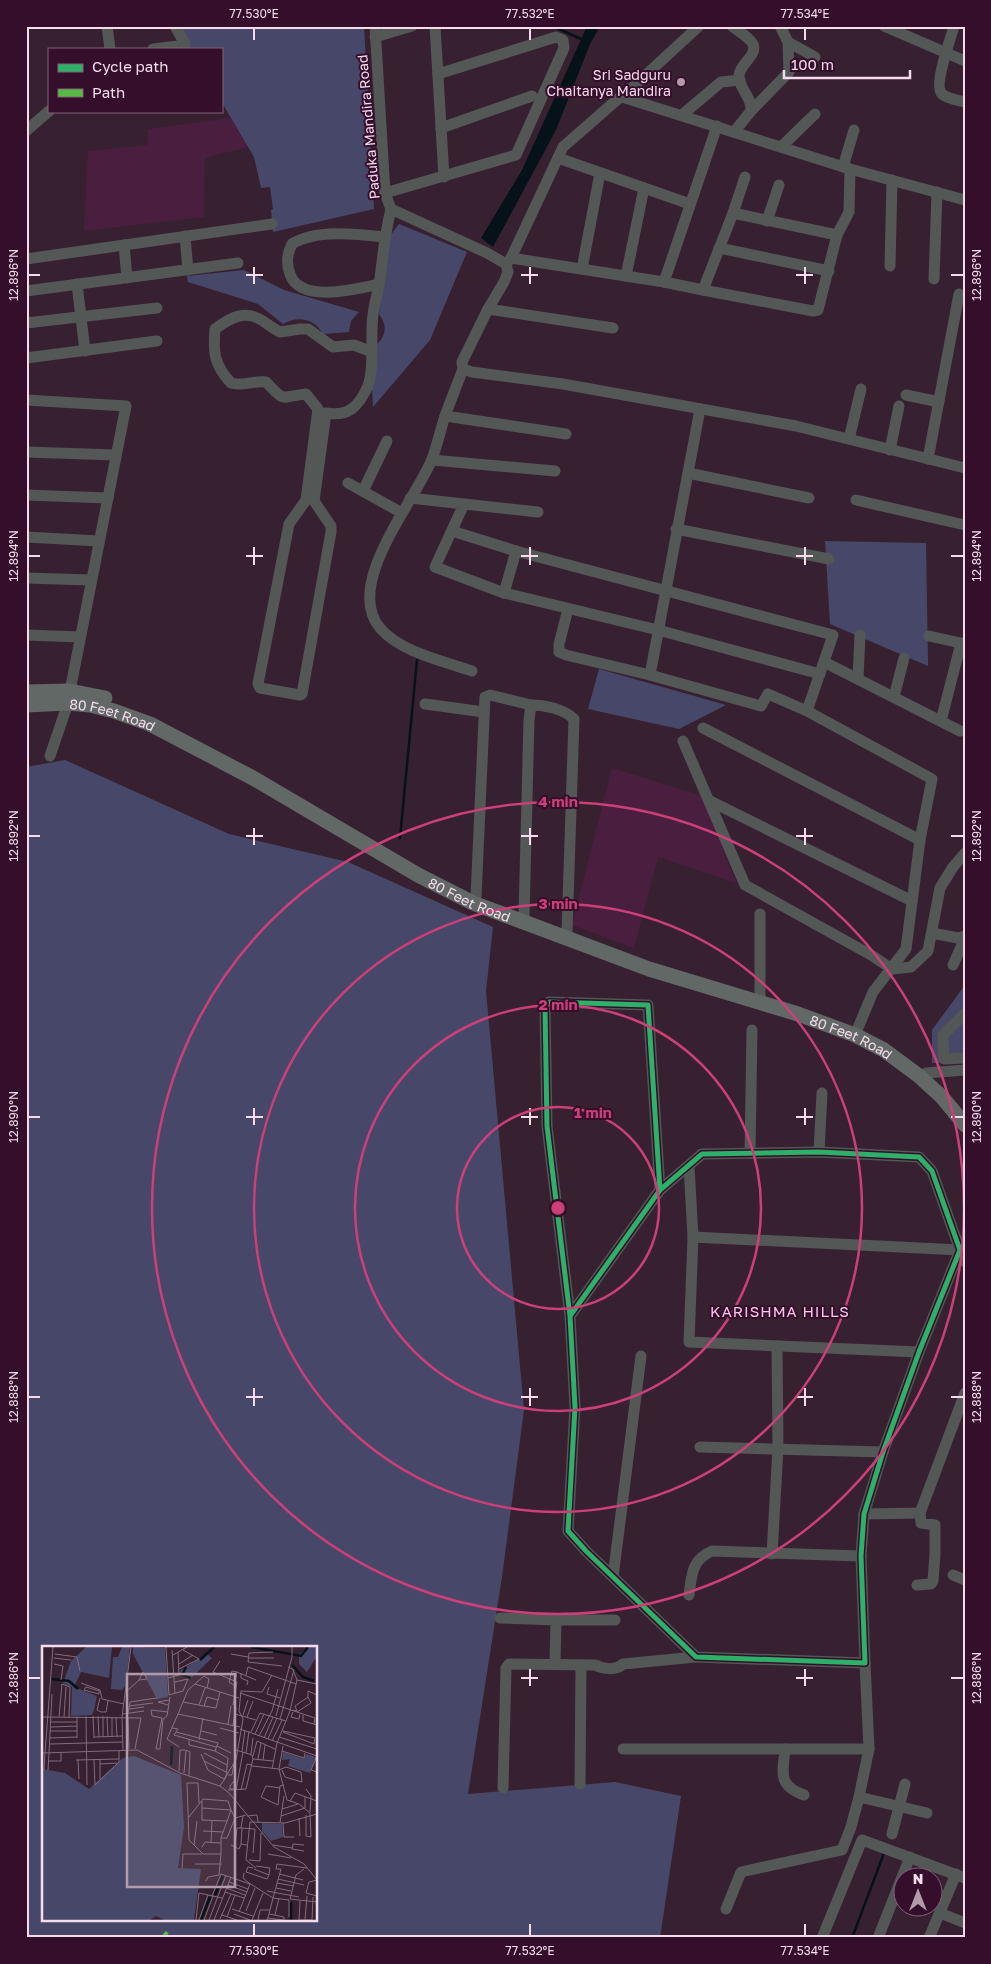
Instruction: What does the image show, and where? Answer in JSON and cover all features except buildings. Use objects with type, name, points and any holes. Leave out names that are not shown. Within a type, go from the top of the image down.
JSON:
[{"type":"main road","name":"80 Feet Road","points":[[26,692],[69,697],[164,730],[256,772],[421,869],[476,897],[652,963],[856,1032],[894,1049],[926,1073],[965,1115]]},
{"type":"main road","name":"80 Feet Road","points":[[26,705],[69,697]]},
{"type":"main road","name":"80 Feet Road","points":[[205,749],[418,875],[466,900],[650,969],[761,1000]]},
{"type":"main road","name":"80 Feet Road","points":[[856,1032],[919,1076],[942,1097],[965,1125]]},
{"type":"street","points":[[107,26],[110,48]]},
{"type":"street","points":[[162,48],[184,44],[175,26]]},
{"type":"street","points":[[375,32],[412,26]]},
{"type":"street","points":[[435,26],[444,177]]},
{"type":"street","points":[[472,671],[404,646],[389,637],[379,626],[372,610],[370,595],[375,566],[432,460],[445,416],[463,369],[462,362],[488,308],[504,282],[508,272],[509,261],[564,147],[699,26]]},
{"type":"street","points":[[732,26],[751,41],[754,46],[754,51],[739,72],[751,111]]},
{"type":"street","points":[[734,132],[751,111],[789,72],[788,42],[780,26]]},
{"type":"street","points":[[884,26],[909,31],[965,61]]},
{"type":"street","points":[[954,26],[940,73],[940,90],[944,95],[965,102]]},
{"type":"street","name":"Paduka Mandira Road","points":[[375,32],[385,193],[391,209],[490,255],[509,261]]},
{"type":"street","points":[[385,193],[516,155],[560,57],[564,44],[563,40],[556,37],[438,74]]},
{"type":"street","points":[[788,42],[816,57]]},
{"type":"street","points":[[682,115],[721,82],[740,80]]},
{"type":"street","points":[[441,128],[532,96]]},
{"type":"street","points":[[622,96],[847,168],[965,200]]},
{"type":"street","points":[[26,131],[48,112]]},
{"type":"street","points":[[781,147],[815,114]]},
{"type":"street","points":[[664,282],[717,126]]},
{"type":"street","points":[[509,261],[582,269],[664,282],[813,312],[820,307],[836,236],[849,212],[847,168],[854,130]]},
{"type":"street","points":[[558,158],[690,204]]},
{"type":"street","points":[[582,269],[600,173]]},
{"type":"street","points":[[703,290],[745,177]]},
{"type":"street","points":[[890,266],[892,180]]},
{"type":"street","points":[[767,221],[779,185]]},
{"type":"street","points":[[626,276],[644,188]]},
{"type":"street","points":[[934,279],[937,192]]},
{"type":"street","points":[[320,425],[326,412],[338,415],[350,410],[368,386],[372,352],[372,316],[379,284],[384,237],[391,209]]},
{"type":"street","points":[[732,213],[836,236]]},
{"type":"street","points":[[26,259],[272,224]]},
{"type":"street","points":[[379,284],[346,291],[314,292],[300,287],[292,280],[287,263],[292,244],[307,238],[344,234],[384,237]]},
{"type":"street","points":[[186,236],[188,270]]},
{"type":"street","points":[[124,245],[127,278]]},
{"type":"street","points":[[719,248],[829,272]]},
{"type":"street","points":[[26,291],[238,263]]},
{"type":"street","points":[[77,284],[85,351]]},
{"type":"street","points":[[928,459],[959,294]]},
{"type":"street","points":[[26,323],[157,308]]},
{"type":"street","points":[[488,308],[613,328]]},
{"type":"street","points":[[313,479],[306,500],[288,524],[258,684],[260,688],[300,695],[302,694],[331,532],[331,526],[314,501],[313,479],[320,425],[318,409],[306,394],[290,398],[283,397],[276,394],[266,382],[257,381],[245,385],[231,383],[224,376],[213,352],[215,329],[229,318],[238,315],[252,315],[280,332],[308,329],[333,347],[354,345],[372,352]]},
{"type":"street","points":[[26,358],[157,341]]},
{"type":"street","points":[[463,369],[472,372],[562,384],[796,426],[965,468]]},
{"type":"street","points":[[850,440],[861,389]]},
{"type":"street","points":[[906,396],[939,402]]},
{"type":"street","points":[[26,400],[126,406],[69,697],[50,756]]},
{"type":"street","points":[[890,450],[899,406]]},
{"type":"street","points":[[650,676],[676,529],[700,409]]},
{"type":"street","points":[[445,416],[566,434]]},
{"type":"street","points":[[363,492],[387,441]]},
{"type":"street","points":[[26,452],[116,455]]},
{"type":"street","points":[[432,460],[554,471]]},
{"type":"street","points":[[688,473],[809,498]]},
{"type":"street","points":[[348,483],[402,513]]},
{"type":"street","points":[[26,495],[108,498]]},
{"type":"street","points":[[410,498],[538,512]]},
{"type":"street","points":[[856,500],[965,525]]},
{"type":"street","points":[[464,504],[435,567],[504,593],[658,630],[820,674]]},
{"type":"street","points":[[676,529],[829,560]]},
{"type":"street","points":[[452,531],[516,551],[832,635],[807,711]]},
{"type":"street","points":[[26,537],[99,541]]},
{"type":"street","points":[[504,593],[516,551]]},
{"type":"street","points":[[26,578],[91,580]]},
{"type":"street","points":[[568,609],[558,644],[559,652],[577,659],[650,676],[761,706],[768,694],[807,711],[932,779],[920,840],[906,949],[873,992],[856,1032]]},
{"type":"street","points":[[26,635],[80,637]]},
{"type":"street","points":[[858,679],[860,635]]},
{"type":"street","points":[[929,636],[963,644],[941,722]]},
{"type":"street","points":[[894,698],[904,658]]},
{"type":"street","points":[[824,662],[960,731]]},
{"type":"street","points":[[476,897],[485,697],[487,695],[531,705],[541,705],[568,713],[574,719],[567,932]]},
{"type":"street","points":[[425,704],[484,712]]},
{"type":"street","points":[[524,916],[529,720],[531,705]]},
{"type":"street","points":[[703,728],[920,840]]},
{"type":"street","points":[[683,740],[745,885],[871,955],[892,969],[911,967],[928,951],[940,888],[953,867],[965,853]]},
{"type":"street","points":[[710,801],[912,901]]},
{"type":"street","points":[[760,914],[761,1000]]},
{"type":"street","points":[[932,933],[958,938],[965,937],[954,965]]},
{"type":"street","points":[[660,1190],[648,1005],[550,1002],[546,1004],[547,1126],[570,1316],[575,1406],[568,1531],[696,1657]]},
{"type":"street","points":[[963,1016],[943,1035],[944,1058],[965,1058]]},
{"type":"street","points":[[750,1153],[752,1030]]},
{"type":"street","points":[[926,1073],[965,1070]]},
{"type":"street","points":[[819,1152],[822,1093]]},
{"type":"street","points":[[570,1316],[660,1190],[702,1154],[819,1152],[919,1157],[932,1171],[965,1262]]},
{"type":"street","points":[[689,1166],[693,1238],[689,1342],[919,1352]]},
{"type":"street","points":[[693,1238],[960,1250]]},
{"type":"street","points":[[726,1909],[741,1872],[842,1850],[851,1827],[869,1749],[862,1556],[864,1514],[883,1452],[919,1352],[960,1250]]},
{"type":"street","points":[[772,1554],[778,1448],[777,1346]]},
{"type":"street","points":[[613,1577],[642,1356]]},
{"type":"street","points":[[917,1586],[931,1584],[933,1581],[936,1554],[935,1525],[921,1522],[920,1513],[965,1393]]},
{"type":"street","points":[[700,1446],[883,1452]]},
{"type":"street","points":[[864,1514],[920,1513]]},
{"type":"street","points":[[689,1595],[692,1570],[698,1559],[712,1551],[862,1556]]},
{"type":"street","points":[[953,1575],[965,1580]]},
{"type":"street","points":[[500,1618],[614,1620]]},
{"type":"street","points":[[555,1664],[556,1620]]},
{"type":"street","points":[[503,1788],[506,1668],[509,1664],[595,1665],[601,1668],[616,1668],[623,1664],[696,1657],[865,1663]]},
{"type":"street","points":[[580,1784],[581,1665]]},
{"type":"street","points":[[785,1748],[783,1774],[785,1783],[790,1790],[804,1795]]},
{"type":"street","points":[[624,1749],[869,1749]]},
{"type":"street","points":[[892,1834],[905,1784]]},
{"type":"street","points":[[859,1797],[927,1813]]},
{"type":"street","points":[[822,1938],[862,1840],[960,1876],[944,1906]]},
{"type":"street","points":[[878,1938],[910,1857]]},
{"type":"street","points":[[944,1915],[965,1923]]},
{"type":"street","points":[[929,1938],[939,1916]]},
{"type":"shaded area","points":[[177,26],[364,26],[374,209],[273,232],[271,210],[273,209],[270,187],[261,188],[254,157],[222,103],[222,48],[189,48]]},
{"type":"shaded area","points":[[587,26],[600,26],[590,44],[556,130],[493,247],[481,238],[522,170]]},
{"type":"shaded area","points":[[231,118],[248,147],[205,158],[204,217],[84,231],[88,151],[147,145],[148,129]]},
{"type":"shaded area","points":[[399,224],[467,252],[430,340],[373,407],[370,349],[379,342],[384,334],[384,324],[379,314],[387,240]]},
{"type":"shaded area","points":[[244,270],[284,290],[359,312],[351,321],[349,332],[323,334],[320,329],[306,320],[294,320],[283,324],[258,304],[188,282],[187,276]]},
{"type":"shaded area","points":[[825,541],[926,543],[928,666],[830,624]]},
{"type":"shaded area","points":[[599,669],[726,705],[679,729],[588,709]]},
{"type":"shaded area","points":[[65,760],[229,834],[348,862],[493,927],[486,991],[524,1410],[502,1577],[468,1794],[615,1782],[681,1796],[660,1938],[26,1938],[26,767]]},
{"type":"shaded area","points":[[612,768],[702,796],[736,883],[658,857],[634,948],[572,925]]},
{"type":"shaded area","points":[[965,985],[965,1062],[932,1063],[932,1030]]},
{"type":"waterway","points":[[553,26],[583,40]]},
{"type":"waterway","points":[[400,838],[417,660]]},
{"type":"waterway","points":[[852,1938],[884,1853]]},
{"type":"marked path","points":[[163,1938],[167,1932]]},
{"type":"cycle path","points":[[570,1316],[660,1190],[702,1154],[819,1152],[919,1157],[932,1171],[960,1250],[919,1352],[883,1452],[864,1514],[861,1556],[865,1663],[696,1657],[586,1551],[568,1531],[575,1407],[570,1316],[547,1126],[545,1007],[549,1002],[648,1005],[660,1190]]},
{"type":"place","name":"Sri Sadguru Chaitanya Mandira","points":[[681,82]]},
{"type":"district","name":"KARISHMA HILLS","points":[[780,1311]]}]
